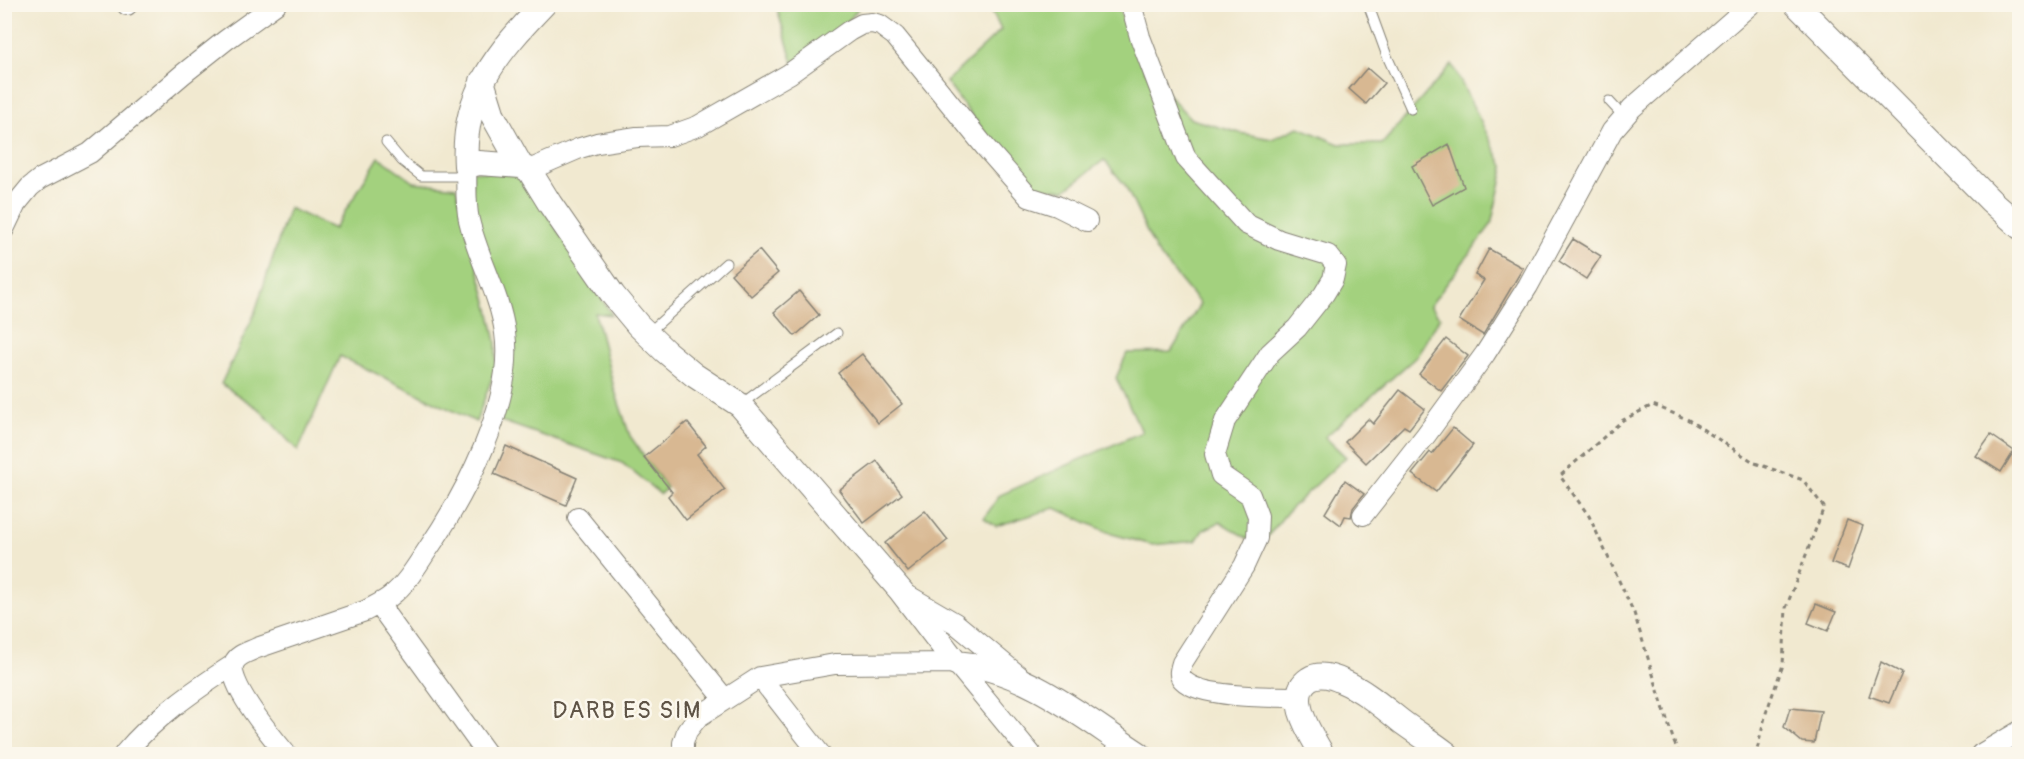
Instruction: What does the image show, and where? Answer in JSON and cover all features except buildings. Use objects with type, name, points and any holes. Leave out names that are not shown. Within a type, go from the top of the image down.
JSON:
[{"type":"street","points":[[4,229],[16,204],[40,179],[90,153],[183,74],[276,4]]},
{"type":"street","points":[[124,754],[137,738],[163,715],[196,689],[233,665],[241,655],[379,604],[393,595],[414,571],[455,505],[479,458],[501,395],[505,372],[505,333],[469,220],[465,152],[469,126],[482,81],[504,49],[544,4]]},
{"type":"street","points":[[1131,4],[1140,37],[1186,158],[1246,224],[1279,240],[1328,255],[1336,265],[1333,279],[1324,294],[1298,328],[1270,353],[1225,421],[1215,454],[1221,475],[1250,495],[1258,516],[1257,538],[1244,566],[1179,671],[1182,679],[1190,686],[1251,698],[1299,697]]},
{"type":"street","points":[[1363,515],[1426,435],[1485,354],[1528,286],[1604,144],[1624,117],[1752,4]]},
{"type":"street","points":[[1800,6],[1990,201],[2019,227]]},
{"type":"street","points":[[466,171],[479,163],[525,168],[597,143],[637,137],[670,136],[698,126],[789,74],[849,31],[862,24],[872,23],[895,36],[992,156],[1029,197],[1057,206],[1088,222]]},
{"type":"street","points":[[482,81],[493,116],[525,168],[613,295],[647,334],[694,375],[740,405],[901,591],[956,663],[1031,754]]},
{"type":"street","points":[[578,518],[724,698]]},
{"type":"street","points":[[901,591],[955,623],[1033,687]]},
{"type":"street","points":[[379,604],[488,754]]},
{"type":"street","points":[[683,754],[687,731],[698,717],[724,698],[760,677],[835,664],[956,663],[973,664],[995,670],[1033,687],[1066,705],[1139,754]]},
{"type":"street","points":[[233,665],[232,670],[236,682],[253,710],[286,754]]},
{"type":"street","points":[[1322,754],[1299,707],[1299,697],[1307,681],[1315,676],[1335,678],[1347,683],[1447,754]]},
{"type":"street","points":[[760,677],[820,754]]},
{"type":"street","points":[[1980,754],[2019,731]]},
{"type":"lane","points":[[1368,4],[1387,56],[1411,109]]},
{"type":"lane","points":[[1608,101],[1624,117]]},
{"type":"lane","points":[[386,142],[402,161],[420,176],[441,177],[466,171]]},
{"type":"lane","points":[[647,334],[726,263]]},
{"type":"lane","points":[[740,405],[837,333]]},
{"type":"path","points":[[1679,754],[1634,613],[1589,516],[1560,476],[1623,420],[1653,405],[1687,419],[1755,463],[1803,480],[1824,507],[1786,608],[1783,665],[1766,713],[1755,754]]},
{"type":"green space","points":[[776,5],[861,5],[841,31],[793,63]]},
{"type":"green space","points":[[989,5],[1117,5],[1145,70],[1191,119],[1240,133],[1272,139],[1299,127],[1339,144],[1382,144],[1452,64],[1504,168],[1491,225],[1430,306],[1440,317],[1416,357],[1325,437],[1346,457],[1288,511],[1260,546],[1220,522],[1203,530],[1196,541],[1152,545],[1112,534],[1055,508],[996,526],[984,518],[1000,495],[1142,432],[1116,378],[1127,353],[1171,352],[1200,304],[1156,251],[1125,185],[1104,160],[1065,190],[1025,186],[946,82],[1001,30]]},
{"type":"green space","points":[[379,157],[414,182],[456,187],[489,309],[496,342],[496,367],[476,422],[340,356],[298,451],[259,409],[221,384],[254,315],[289,208],[334,229]]},
{"type":"green space","points":[[472,171],[517,175],[530,187],[612,315],[595,313],[614,388],[630,436],[667,488],[660,494],[622,463],[498,420],[510,341],[472,214]]},
{"type":"district","name":"DARB ES SIM","points":[[627,710]]}]
